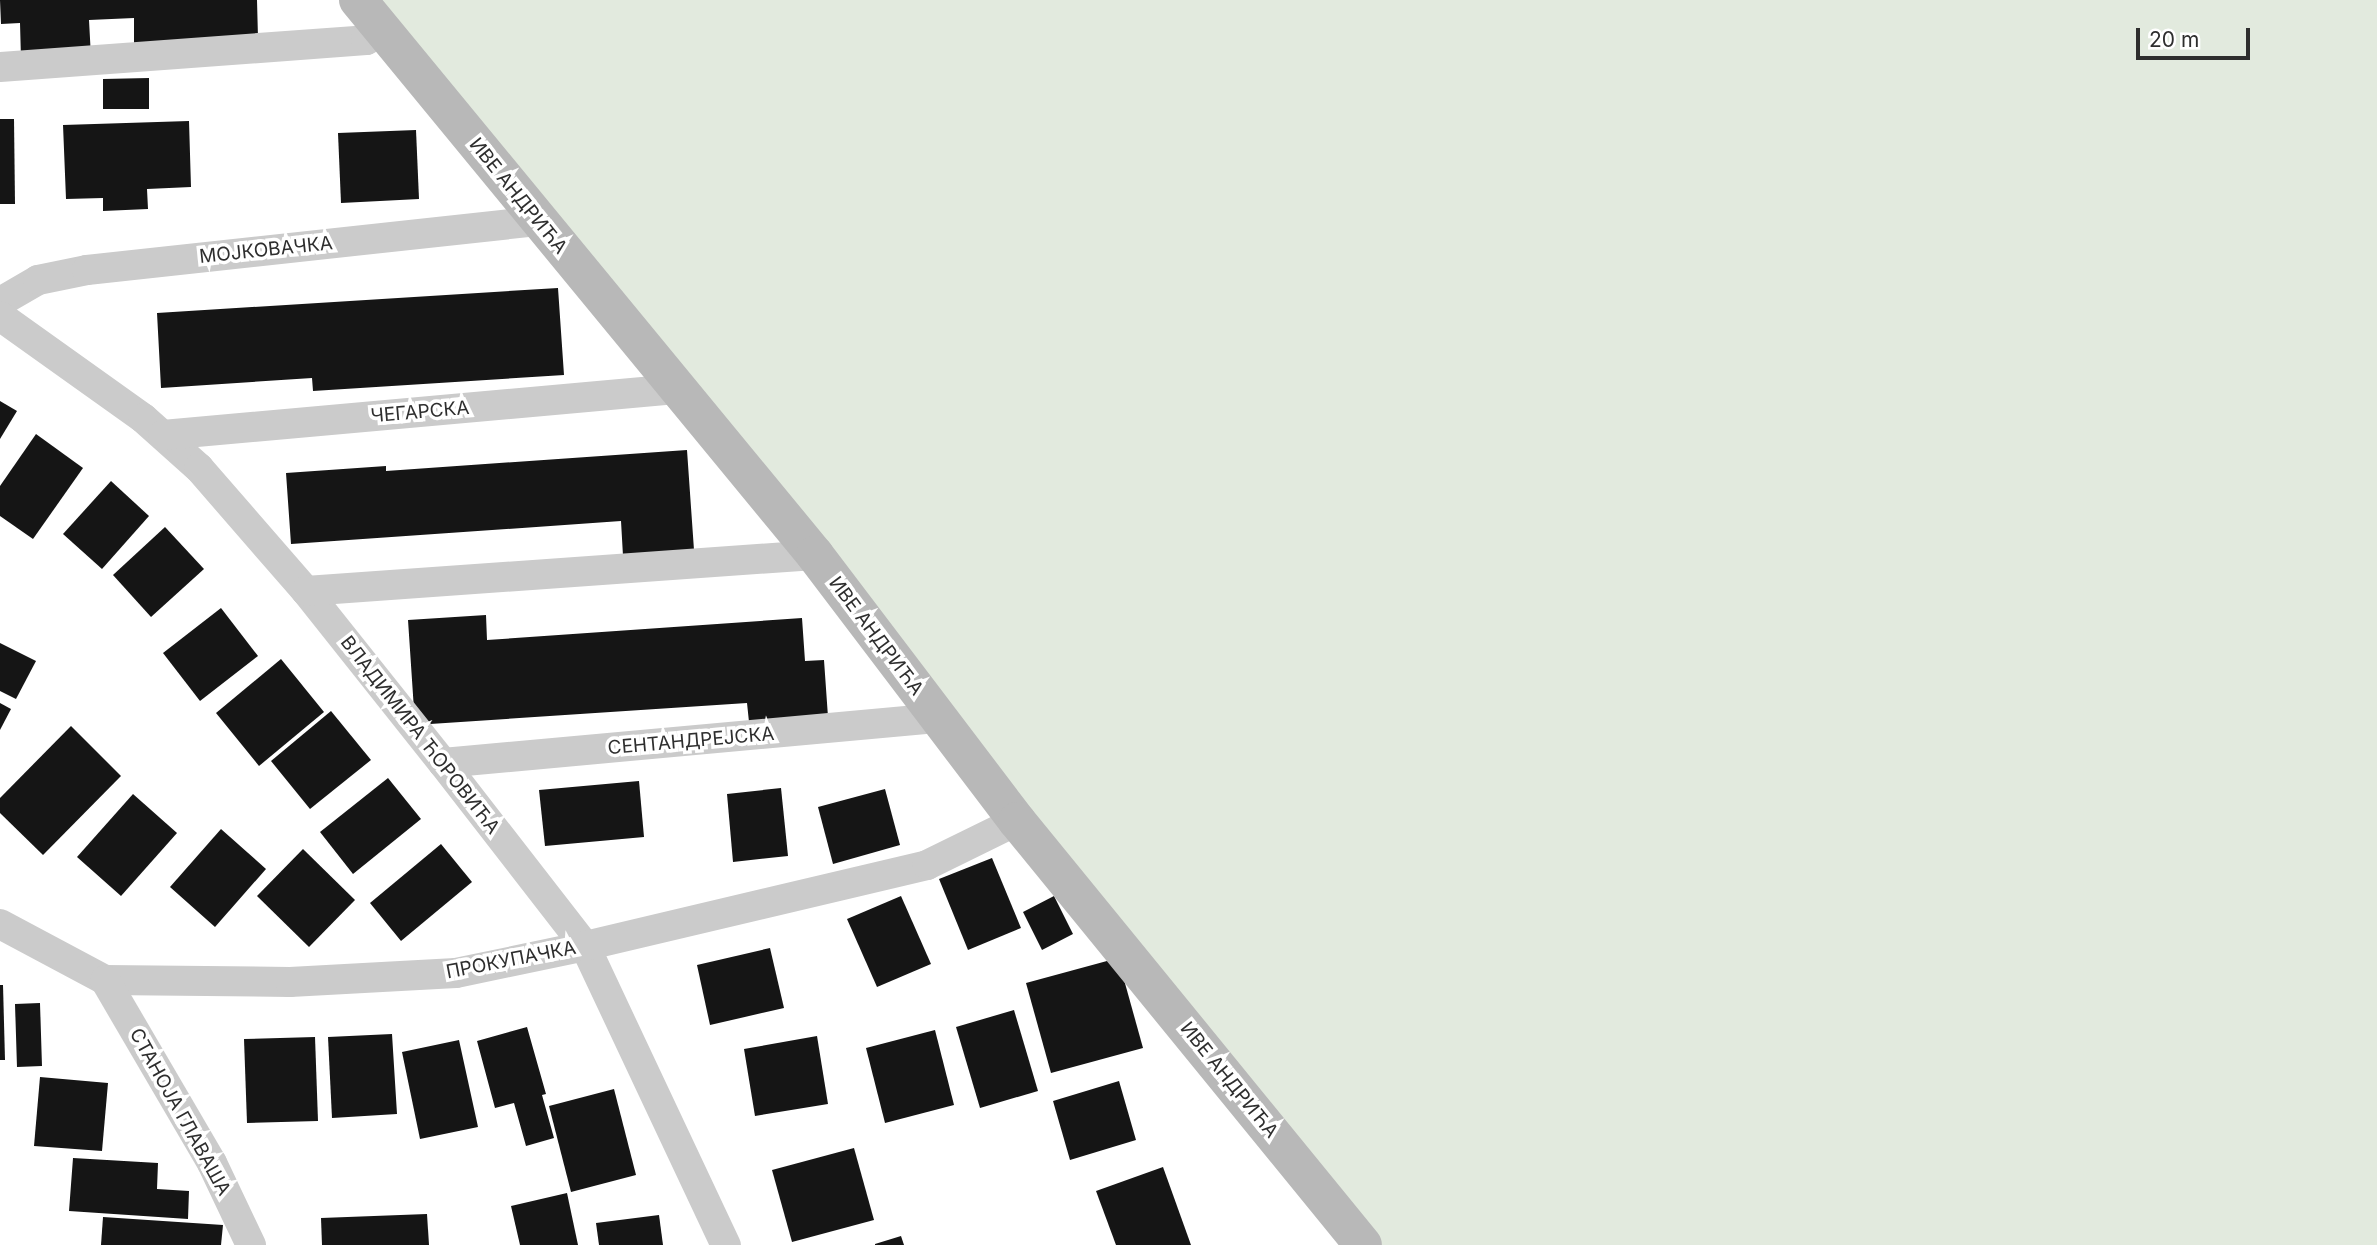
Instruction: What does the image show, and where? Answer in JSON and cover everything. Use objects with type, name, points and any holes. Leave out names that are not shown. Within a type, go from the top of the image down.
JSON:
[{"type":"street","name":"ИВЕ АНДРИЋА","points":[[358,0],[815,555],[1017,821],[1363,1245]]},
{"type":"street","points":[[0,68],[366,40],[384,32]]},
{"type":"street","name":"МОЈКОВАЧКА","points":[[0,302],[38,280],[87,270],[538,221]]},
{"type":"street","name":"ВЛАДИМИРА ЋОРОВИЋА","points":[[0,316],[163,435],[199,468],[306,591],[443,763],[585,946],[726,1245]]},
{"type":"street","name":"ЧЕГАРСКА","points":[[163,435],[676,389]]},
{"type":"street","points":[[306,591],[815,555]]},
{"type":"street","name":"СЕНТАНДРЕЈСКА","points":[[443,763],[939,718]]},
{"type":"street","name":"ПРОКУПАЧКА","points":[[0,924],[105,980],[289,982],[456,973],[585,946],[927,865],[1017,821]]},
{"type":"street","name":"СТАНОЈА ГЛАВАША","points":[[105,980],[212,1163],[251,1245]]},
{"type":"shaded area","points":[[358,0],[2377,0],[2377,1245],[1363,1245]]},
{"type":"building","points":[[0,0],[257,0],[258,38],[134,43],[134,18],[89,20],[91,57],[21,59],[20,23],[1,24]]},
{"type":"building","points":[[149,78],[149,109],[103,109],[103,79]]},
{"type":"building","points":[[0,119],[14,119],[15,204],[0,204]]},
{"type":"building","points":[[189,121],[191,187],[147,189],[148,209],[103,211],[103,198],[66,199],[63,125]]},
{"type":"building","points":[[416,130],[419,199],[341,203],[338,133]]},
{"type":"building","points":[[558,288],[564,375],[313,391],[312,378],[161,388],[157,313]]},
{"type":"building","points":[[0,401],[17,411],[0,439]]},
{"type":"building","points":[[36,434],[83,468],[33,539],[0,516],[0,486]]},
{"type":"building","points":[[687,450],[694,550],[623,556],[621,521],[291,544],[286,473],[386,466],[386,471]]},
{"type":"building","points":[[111,481],[149,516],[102,569],[63,534]]},
{"type":"building","points":[[165,527],[204,569],[151,617],[113,575]]},
{"type":"building","points":[[221,608],[258,656],[200,701],[163,653]]},
{"type":"building","points":[[486,615],[487,640],[802,618],[805,661],[824,660],[828,717],[749,722],[747,703],[415,725],[408,620]]},
{"type":"building","points":[[0,643],[36,661],[16,699],[0,691]]},
{"type":"building","points":[[281,659],[324,712],[259,766],[216,713]]},
{"type":"building","points":[[0,703],[11,709],[0,730]]},
{"type":"building","points":[[331,711],[371,760],[310,809],[271,761]]},
{"type":"building","points":[[71,726],[121,776],[43,855],[0,813],[0,798]]},
{"type":"building","points":[[388,778],[421,819],[353,874],[320,832]]},
{"type":"building","points":[[639,781],[644,837],[545,846],[539,790]]},
{"type":"building","points":[[781,788],[788,856],[733,862],[727,794]]},
{"type":"building","points":[[885,789],[900,845],[833,864],[818,807]]},
{"type":"building","points":[[133,794],[177,833],[121,896],[77,857]]},
{"type":"building","points":[[221,829],[266,869],[215,927],[170,887]]},
{"type":"building","points":[[441,844],[472,882],[401,941],[370,903]]},
{"type":"building","points":[[303,849],[355,900],[309,947],[257,896]]},
{"type":"building","points":[[992,858],[1021,928],[968,950],[939,879]]},
{"type":"building","points":[[901,896],[931,964],[877,987],[847,919]]},
{"type":"building","points":[[1054,896],[1073,934],[1042,950],[1023,912]]},
{"type":"building","points":[[770,948],[784,1008],[710,1025],[697,965]]},
{"type":"building","points":[[1118,958],[1143,1048],[1051,1073],[1026,983]]},
{"type":"building","points":[[0,985],[3,985],[5,1060],[0,1060]]},
{"type":"building","points":[[40,1003],[42,1066],[17,1067],[15,1004]]},
{"type":"building","points":[[1014,1010],[1038,1091],[980,1108],[956,1027]]},
{"type":"building","points":[[527,1027],[546,1094],[542,1095],[554,1138],[526,1146],[514,1103],[495,1108],[477,1041]]},
{"type":"building","points":[[935,1030],[954,1105],[885,1123],[866,1048]]},
{"type":"building","points":[[392,1034],[397,1114],[332,1118],[328,1037]]},
{"type":"building","points":[[817,1036],[828,1104],[755,1116],[744,1049]]},
{"type":"building","points":[[315,1037],[318,1121],[247,1123],[244,1039]]},
{"type":"building","points":[[459,1040],[478,1127],[420,1139],[402,1052]]},
{"type":"building","points":[[40,1077],[108,1083],[102,1151],[34,1146]]},
{"type":"building","points":[[1119,1081],[1136,1140],[1070,1160],[1053,1101]]},
{"type":"building","points":[[614,1089],[636,1175],[571,1192],[549,1106]]},
{"type":"building","points":[[854,1148],[874,1220],[792,1242],[772,1170]]},
{"type":"building","points":[[73,1158],[158,1163],[157,1189],[189,1191],[188,1219],[69,1211]]},
{"type":"building","points":[[1163,1167],[1191,1245],[1116,1245],[1096,1191]]},
{"type":"building","points":[[567,1193],[578,1245],[520,1245],[511,1206]]},
{"type":"building","points":[[427,1214],[429,1245],[322,1245],[321,1218]]},
{"type":"building","points":[[659,1215],[663,1245],[599,1245],[596,1223]]},
{"type":"building","points":[[103,1217],[223,1225],[221,1245],[101,1245]]},
{"type":"building","points":[[901,1236],[904,1245],[875,1245],[875,1244]]}]
